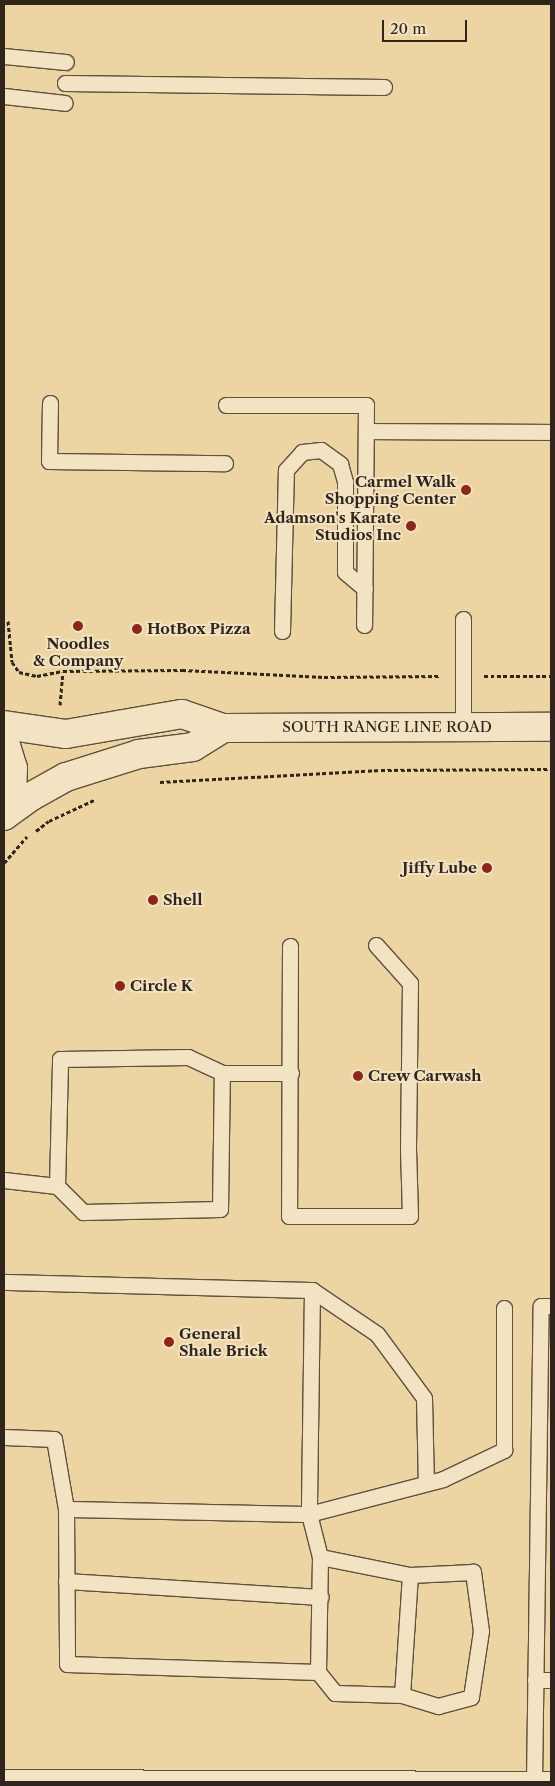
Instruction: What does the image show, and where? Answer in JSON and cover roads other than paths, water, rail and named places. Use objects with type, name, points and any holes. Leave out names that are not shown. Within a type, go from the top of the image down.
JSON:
[{"type":"main road","name":"SOUTH RANGE LINE ROAD","points":[[4,725],[66,734],[182,714],[223,728],[551,727]]},
{"type":"main road","points":[[4,816],[30,797],[66,777],[140,754],[193,747],[223,728]]},
{"type":"main road","points":[[4,739],[12,768],[12,793],[4,816]]},
{"type":"lane","points":[[4,56],[66,62]]},
{"type":"lane","points":[[66,83],[384,87]]},
{"type":"lane","points":[[4,96],[65,103]]},
{"type":"lane","points":[[50,403],[49,461],[225,463]]},
{"type":"lane","points":[[226,405],[366,405],[364,625]]},
{"type":"lane","points":[[366,432],[551,432]]},
{"type":"lane","points":[[282,631],[286,470],[302,452],[321,450],[340,464],[345,482],[345,572],[365,589]]},
{"type":"lane","points":[[463,619],[464,727]]},
{"type":"lane","points":[[290,946],[289,1216],[410,1216],[408,1147],[410,983],[376,945]]},
{"type":"lane","points":[[57,1186],[60,1059],[188,1057],[222,1073],[291,1073]]},
{"type":"lane","points":[[4,1180],[57,1186],[83,1212],[220,1210],[222,1073]]},
{"type":"lane","points":[[4,1282],[312,1290],[377,1334],[424,1398],[426,1483]]},
{"type":"lane","points":[[312,1290],[309,1514],[320,1557],[318,1672],[335,1694],[402,1695],[438,1706],[470,1697],[481,1632],[473,1572],[410,1575],[320,1557]]},
{"type":"lane","points":[[534,1780],[535,1680],[544,1613],[546,1388],[541,1306],[551,1306]]},
{"type":"lane","points":[[66,1509],[309,1514],[443,1479],[504,1450],[504,1308]]},
{"type":"lane","points":[[4,1437],[54,1439],[66,1509],[67,1664],[318,1672]]},
{"type":"lane","points":[[402,1695],[410,1575]]},
{"type":"lane","points":[[66,1582],[320,1597]]},
{"type":"lane","points":[[535,1680],[551,1680]]},
{"type":"lane","points":[[4,1777],[534,1780],[551,1778]]},
{"type":"place","name":"Carmel Walk Shopping Center","points":[[466,490]]},
{"type":"place","name":"Adamson's Karate Studios Inc","points":[[411,526]]},
{"type":"place","name":"Noodles & Company","points":[[78,626]]},
{"type":"place","name":"HotBox Pizza","points":[[137,629]]},
{"type":"place","name":"Jiffy Lube","points":[[487,868]]},
{"type":"place","name":"Shell","points":[[153,900]]},
{"type":"place","name":"Circle K","points":[[120,986]]},
{"type":"place","name":"Crew Carwash","points":[[358,1076]]},
{"type":"place","name":"General Shale Brick","points":[[169,1342]]}]
